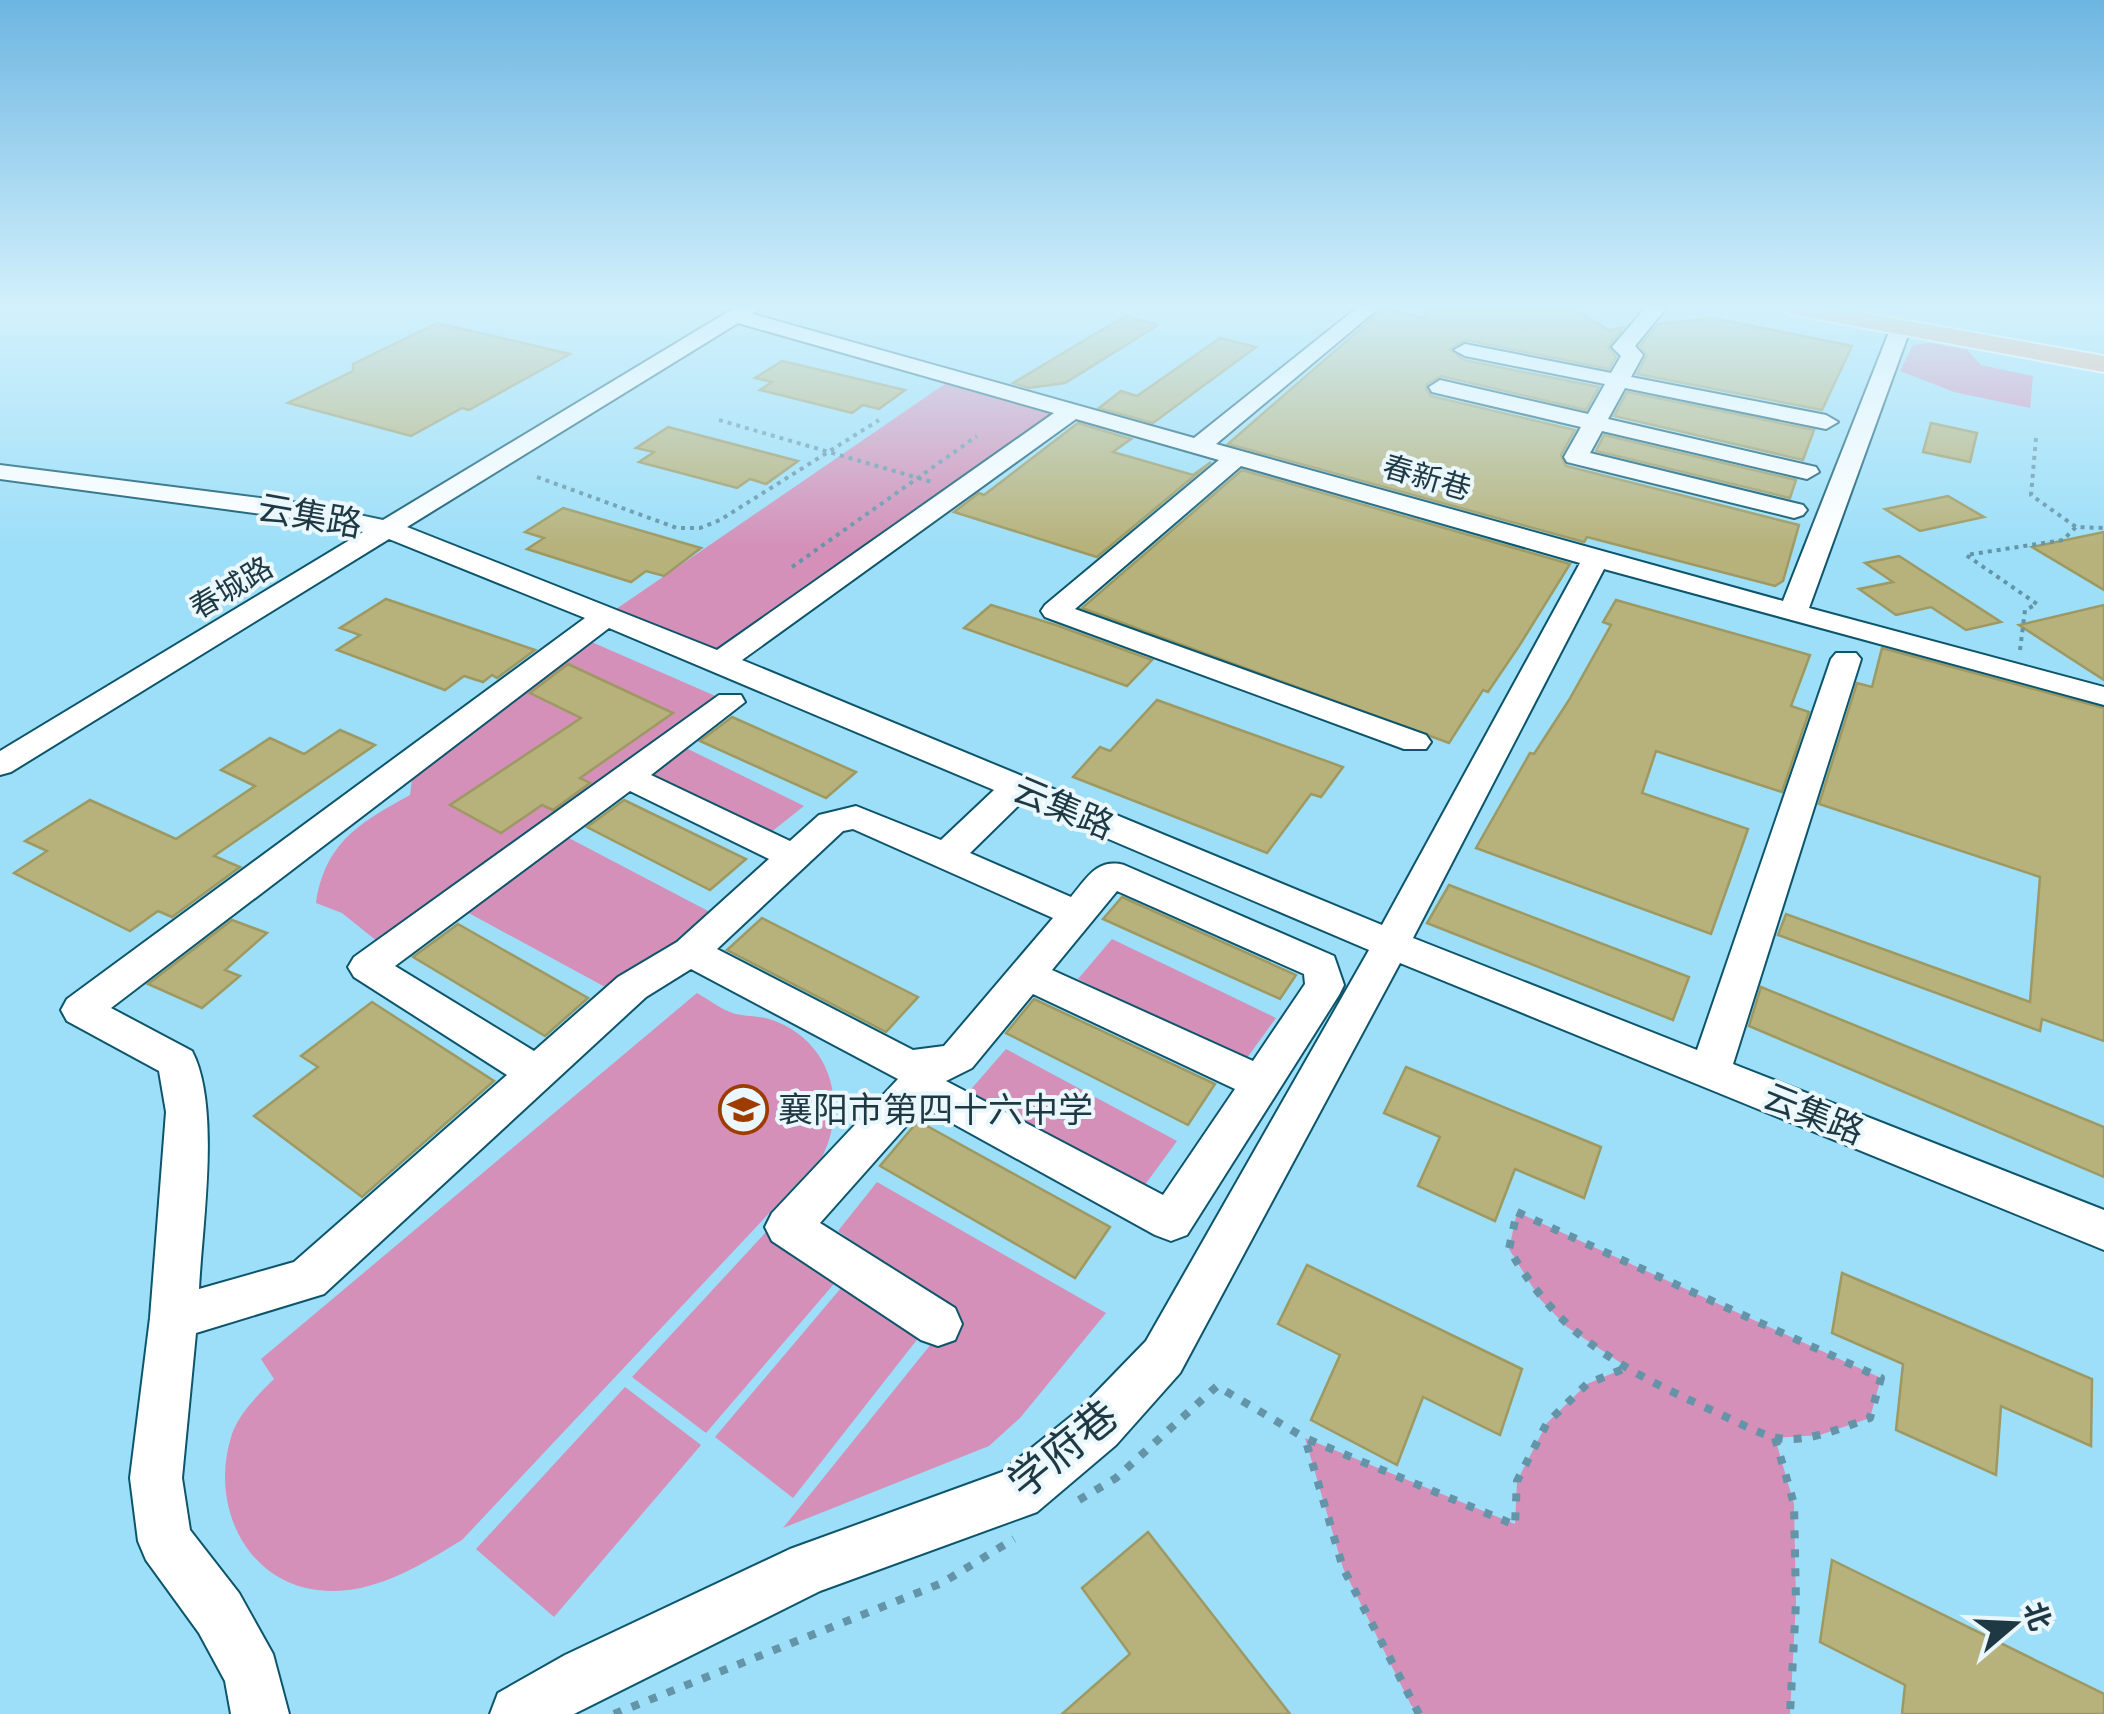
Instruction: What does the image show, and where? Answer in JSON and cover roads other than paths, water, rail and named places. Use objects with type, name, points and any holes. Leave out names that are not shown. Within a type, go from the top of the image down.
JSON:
[{"type":"street","name":"春城路","points":[[0,740],[377,526],[610,387]]},
{"type":"street","name":"春新巷","points":[[997,387],[1596,558],[2104,696]]},
{"type":"street","points":[[1199,446],[1272,387]]},
{"type":"street","points":[[1440,387],[1807,472]]},
{"type":"street","points":[[1615,387],[1576,458],[1794,510]]},
{"type":"street","points":[[1657,387],[1826,422]]},
{"type":"street","points":[[1793,612],[1879,387]]},
{"type":"street","points":[[720,662],[1074,410]]},
{"type":"street","points":[[1238,457],[1055,611],[1415,742]]},
{"type":"street","name":"云集路","points":[[0,472],[307,512],[377,526],[720,662],[1391,944],[2104,1230]]},
{"type":"street","name":"春城路","points":[[0,766],[377,526]]},
{"type":"street","name":"学府巷","points":[[519,1714],[584,1675],[809,1568],[1018,1493],[1098,1427],[1163,1356],[1391,944],[1596,558]]},
{"type":"street","points":[[260,1714],[252,1674],[218,1612],[165,1540],[156,1478],[174,1318],[187,1112],[178,1062],[81,1010],[606,616]]},
{"type":"street","points":[[1710,1072],[1846,660]]},
{"type":"street","points":[[537,1073],[367,967],[730,702]]},
{"type":"street","points":[[627,777],[794,857]]},
{"type":"street","points":[[946,856],[1017,787]]},
{"type":"street","points":[[174,1318],[308,1280],[632,987],[690,952],[832,823],[856,817],[1078,914]]},
{"type":"street","points":[[690,952],[926,1075],[1171,1222],[1325,985],[1321,966],[1111,874],[958,1056],[926,1075],[788,1227],[938,1324]]},
{"type":"street","points":[[1027,974],[1261,1083]]},
{"type":"place","name":"襄阳市第四十六中学","points":[[743,1109]]}]
